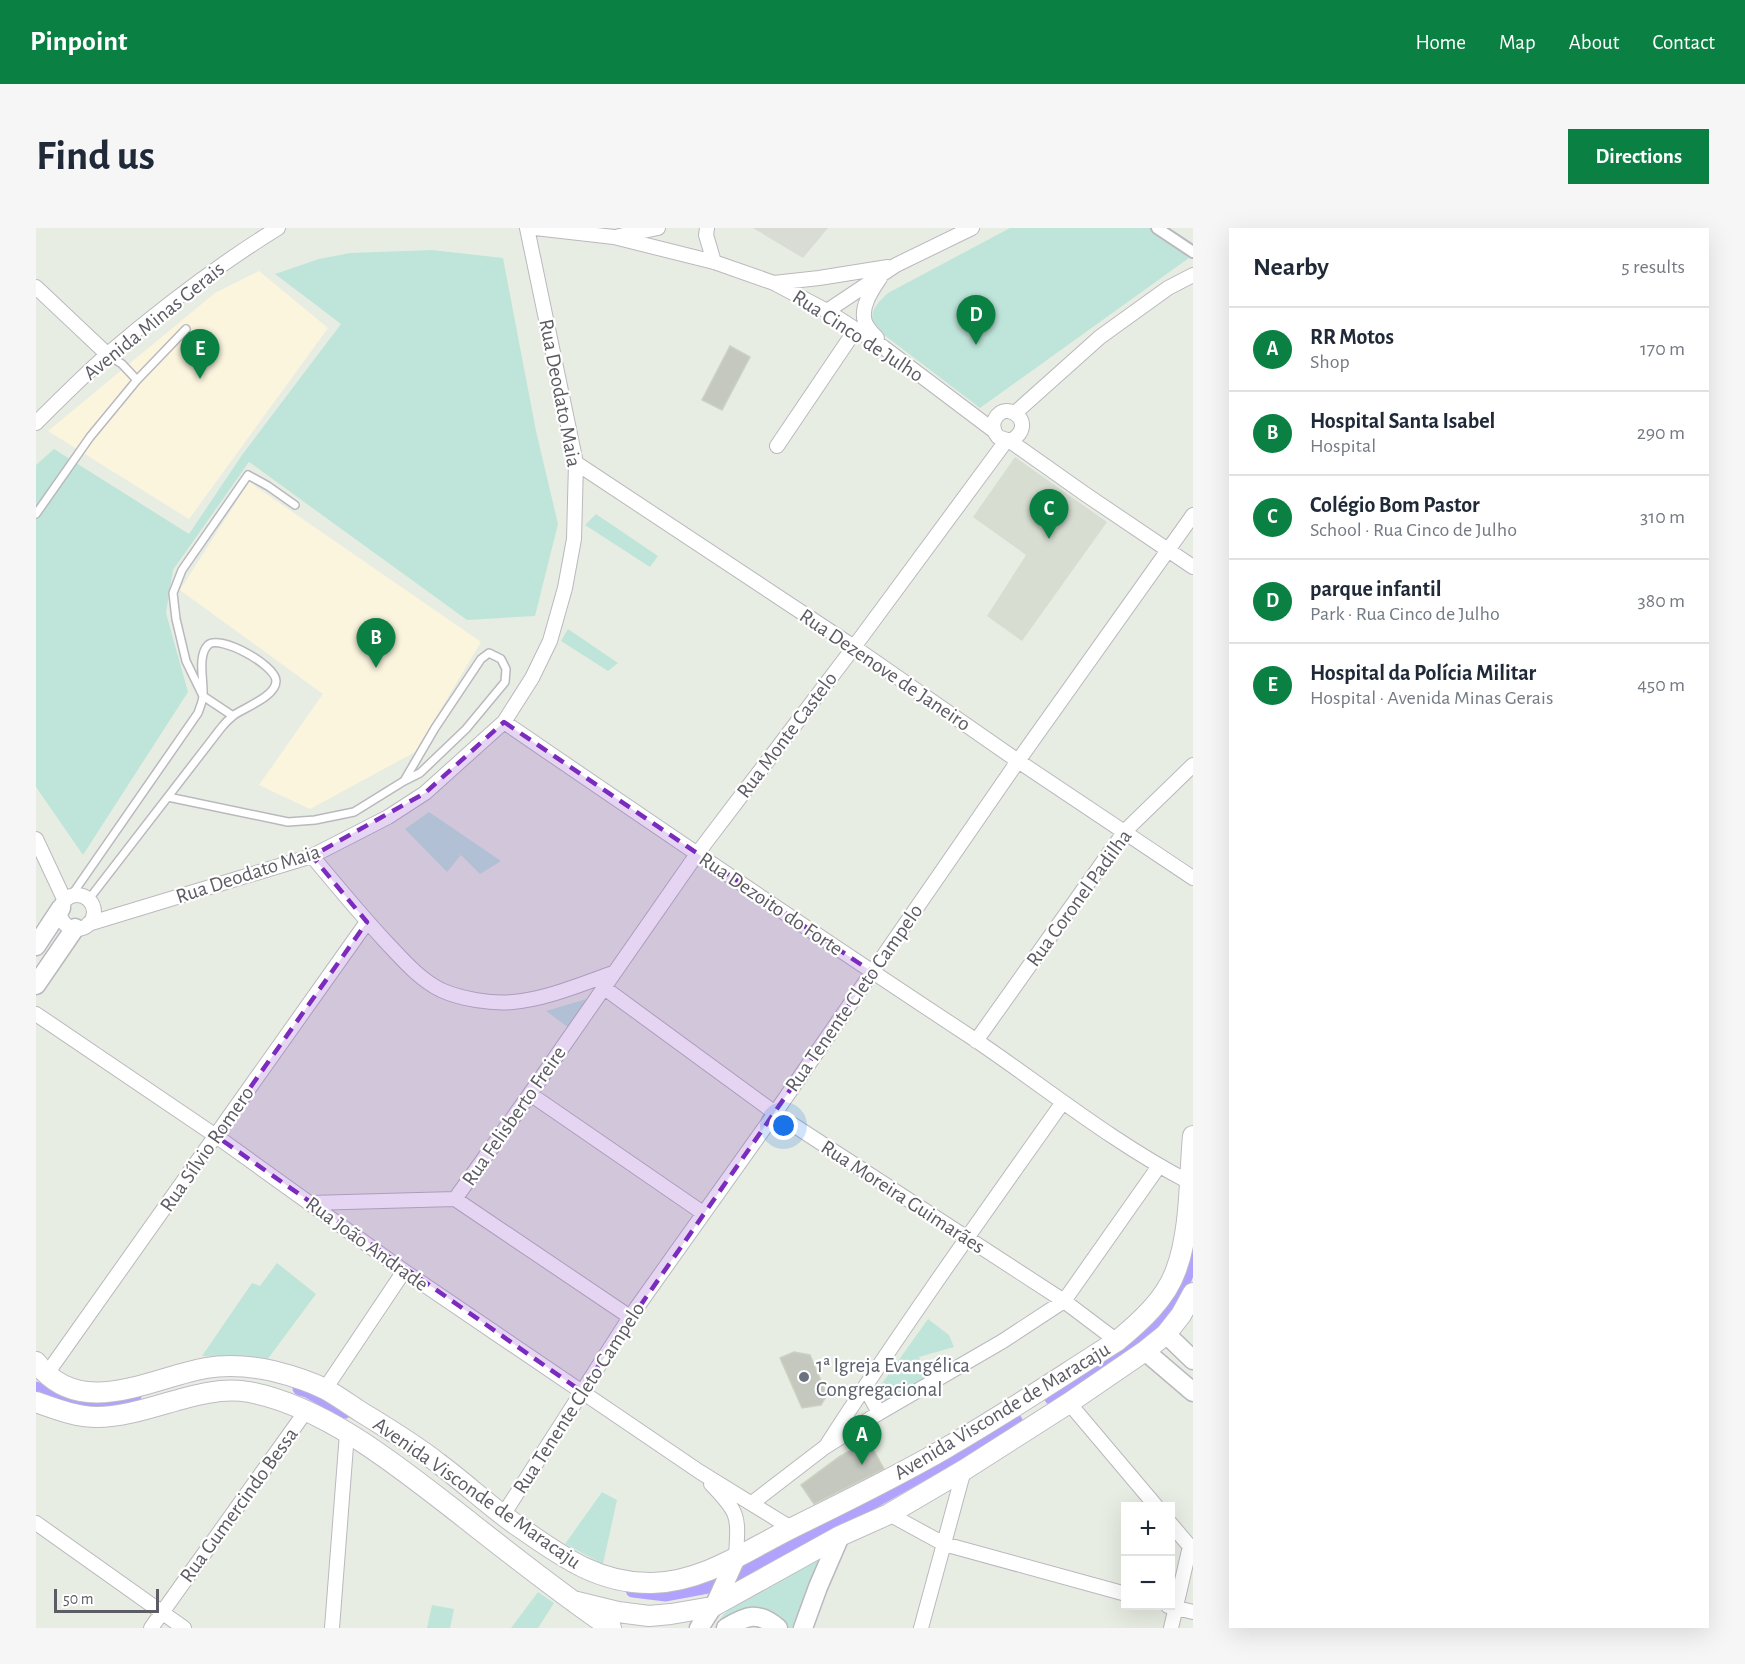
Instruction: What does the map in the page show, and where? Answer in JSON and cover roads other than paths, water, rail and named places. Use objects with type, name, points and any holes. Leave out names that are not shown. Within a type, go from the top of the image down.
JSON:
[{"type":"main road","name":"Avenida Visconde de Maracaju","points":[[41,1369],[64,1385],[94,1394],[128,1389],[206,1368],[235,1366],[276,1372],[325,1389],[438,1462],[503,1515],[563,1558],[582,1568],[617,1580],[654,1583],[675,1581],[733,1564],[791,1528],[904,1472],[1117,1341],[1139,1323],[1160,1298],[1176,1270],[1186,1230],[1193,1136]]},
{"type":"main road","name":"Avenida Visconde de Maracaju","points":[[36,1402],[77,1414],[97,1417],[120,1415],[227,1391],[276,1398],[347,1433],[412,1477],[573,1601],[618,1612],[649,1616],[671,1614],[714,1603],[840,1536],[889,1514],[964,1470],[1145,1351],[1187,1314],[1193,1293]]},
{"type":"main road","points":[[1030,1395],[1042,1420]]},
{"type":"main road","points":[[573,1601],[611,1628]]},
{"type":"street","name":"Avenida Minas Gerais","points":[[36,423],[108,355],[189,287],[278,228]]},
{"type":"street","name":"Rua Deodato Maia","points":[[82,926],[312,856],[388,817],[425,793],[504,722],[532,678],[550,641],[565,588],[574,539],[576,464],[527,228]]},
{"type":"street","name":"Rua Cinco de Julho","points":[[535,228],[614,237],[714,262],[774,283],[828,311],[884,347],[993,430]]},
{"type":"street","points":[[614,237],[658,228]]},
{"type":"street","points":[[708,228],[706,235],[714,262]]},
{"type":"street","points":[[828,311],[890,269],[972,228]]},
{"type":"street","points":[[1158,228],[1193,252]]},
{"type":"street","points":[[774,283],[890,269]]},
{"type":"street","points":[[884,347],[865,323],[864,309],[870,293],[890,269]]},
{"type":"street","points":[[1015,413],[1100,337],[1168,288],[1193,275]]},
{"type":"street","points":[[36,287],[108,355]]},
{"type":"street","points":[[777,446],[856,329]]},
{"type":"street","points":[[1008,441],[1018,437],[1022,429],[1021,420],[1015,413],[1006,411],[998,415],[993,422],[993,430],[998,437],[1008,441],[1193,567]]},
{"type":"street","name":"Rua Monte Castelo","points":[[613,973],[697,854],[1008,441]]},
{"type":"street","name":"Rua Dezenove de Janeiro","points":[[576,464],[854,647],[1018,761],[1193,878]]},
{"type":"street","name":"Rua Tenente Cleto Campelo","points":[[503,1515],[630,1317],[775,1113],[1018,761],[1193,515]]},
{"type":"street","name":"Rua Dezoito do Forte","points":[[504,722],[1063,1102],[1159,1166],[1189,1182]]},
{"type":"street","name":"Rua Coronel Padilha","points":[[976,1041],[1125,831],[1193,765]]},
{"type":"street","points":[[36,839],[66,902],[61,914],[65,923],[82,926]]},
{"type":"street","points":[[312,856],[367,922],[414,971],[442,990],[458,996],[511,1003],[555,993],[613,973]]},
{"type":"street","points":[[36,946],[66,902],[80,895],[89,899],[94,912],[91,921],[82,926],[36,985]]},
{"type":"street","name":"Rua Sílvio Romero","points":[[41,1369],[216,1136],[367,922]]},
{"type":"street","name":"Rua Felisberto Freire","points":[[310,1203],[455,1199],[613,973]]},
{"type":"street","name":"Rua Moreira Guimarães","points":[[603,987],[775,1113],[1064,1301],[1117,1341]]},
{"type":"street","name":"Rua João Andrade","points":[[36,1014],[216,1136],[404,1271],[700,1472],[791,1528]]},
{"type":"street","points":[[530,1094],[703,1213]]},
{"type":"street","points":[[825,1447],[864,1387],[1063,1102]]},
{"type":"street","points":[[752,1503],[825,1447],[1003,1341],[1064,1301],[1159,1166]]},
{"type":"street","points":[[455,1199],[630,1317]]},
{"type":"street","points":[[325,1389],[404,1271]]},
{"type":"street","points":[[1166,1334],[1193,1360]]},
{"type":"street","points":[[1145,1351],[1193,1392]]},
{"type":"street","points":[[864,1387],[879,1413]]},
{"type":"street","points":[[1069,1403],[1153,1502]]},
{"type":"street","name":"Rua Gumercindo Bessa","points":[[151,1628],[306,1411]]},
{"type":"street","points":[[332,1628],[347,1433]]},
{"type":"street","points":[[921,1628],[964,1470]]},
{"type":"street","name":"Rua João Andrade","points":[[700,1472],[725,1498],[735,1514],[738,1529],[733,1564]]},
{"type":"street","points":[[889,1514],[944,1544],[1121,1593]]},
{"type":"street","points":[[36,1523],[184,1628]]},
{"type":"street","points":[[1175,1529],[1191,1548],[1175,1597]]},
{"type":"street","points":[[803,1628],[840,1536]]},
{"type":"street","points":[[699,1628],[733,1564]]},
{"type":"street","points":[[1175,1607],[1193,1612]]},
{"type":"street","points":[[1171,1628],[1172,1610]]},
{"type":"street","points":[[726,1628],[743,1618],[756,1616],[769,1621],[778,1628]]},
{"type":"lane","points":[[36,514],[84,444],[137,380],[186,329]]},
{"type":"lane","points":[[108,355],[122,364],[137,380]]},
{"type":"lane","points":[[233,716],[203,696],[186,661],[176,619],[173,593],[182,570],[248,474],[296,505]]},
{"type":"lane","points":[[66,902],[193,722],[203,696],[202,667],[206,649],[210,643],[224,644],[247,653],[261,662],[275,675],[274,688],[262,699],[233,716],[215,735],[89,899]]},
{"type":"lane","points":[[168,797],[288,822],[315,820],[354,812],[420,773],[466,729],[505,681],[506,669],[501,659],[489,653],[481,659],[404,781]]},
{"type":"waterway","points":[[1052,1398],[1155,1331],[1178,1296],[1188,1269],[1191,1242]]},
{"type":"waterway","points":[[300,1388],[345,1411]]},
{"type":"waterway","points":[[36,1389],[69,1404],[112,1402],[134,1396]]},
{"type":"waterway","points":[[633,1590],[666,1594],[709,1586],[749,1569],[1015,1421]]},
{"type":"place","name":"parque infantil","points":[[976,345]]},
{"type":"place","name":"Hospital da Polícia Militar","points":[[200,379]]},
{"type":"place","name":"Colégio Bom Pastor","points":[[1049,539]]},
{"type":"place","name":"Hospital Santa Isabel","points":[[376,668]]},
{"type":"place","name":"1ª Igreja Evangélica Congregacional","points":[[804,1377]]},
{"type":"place","name":"RR Motos","points":[[862,1465]]}]
